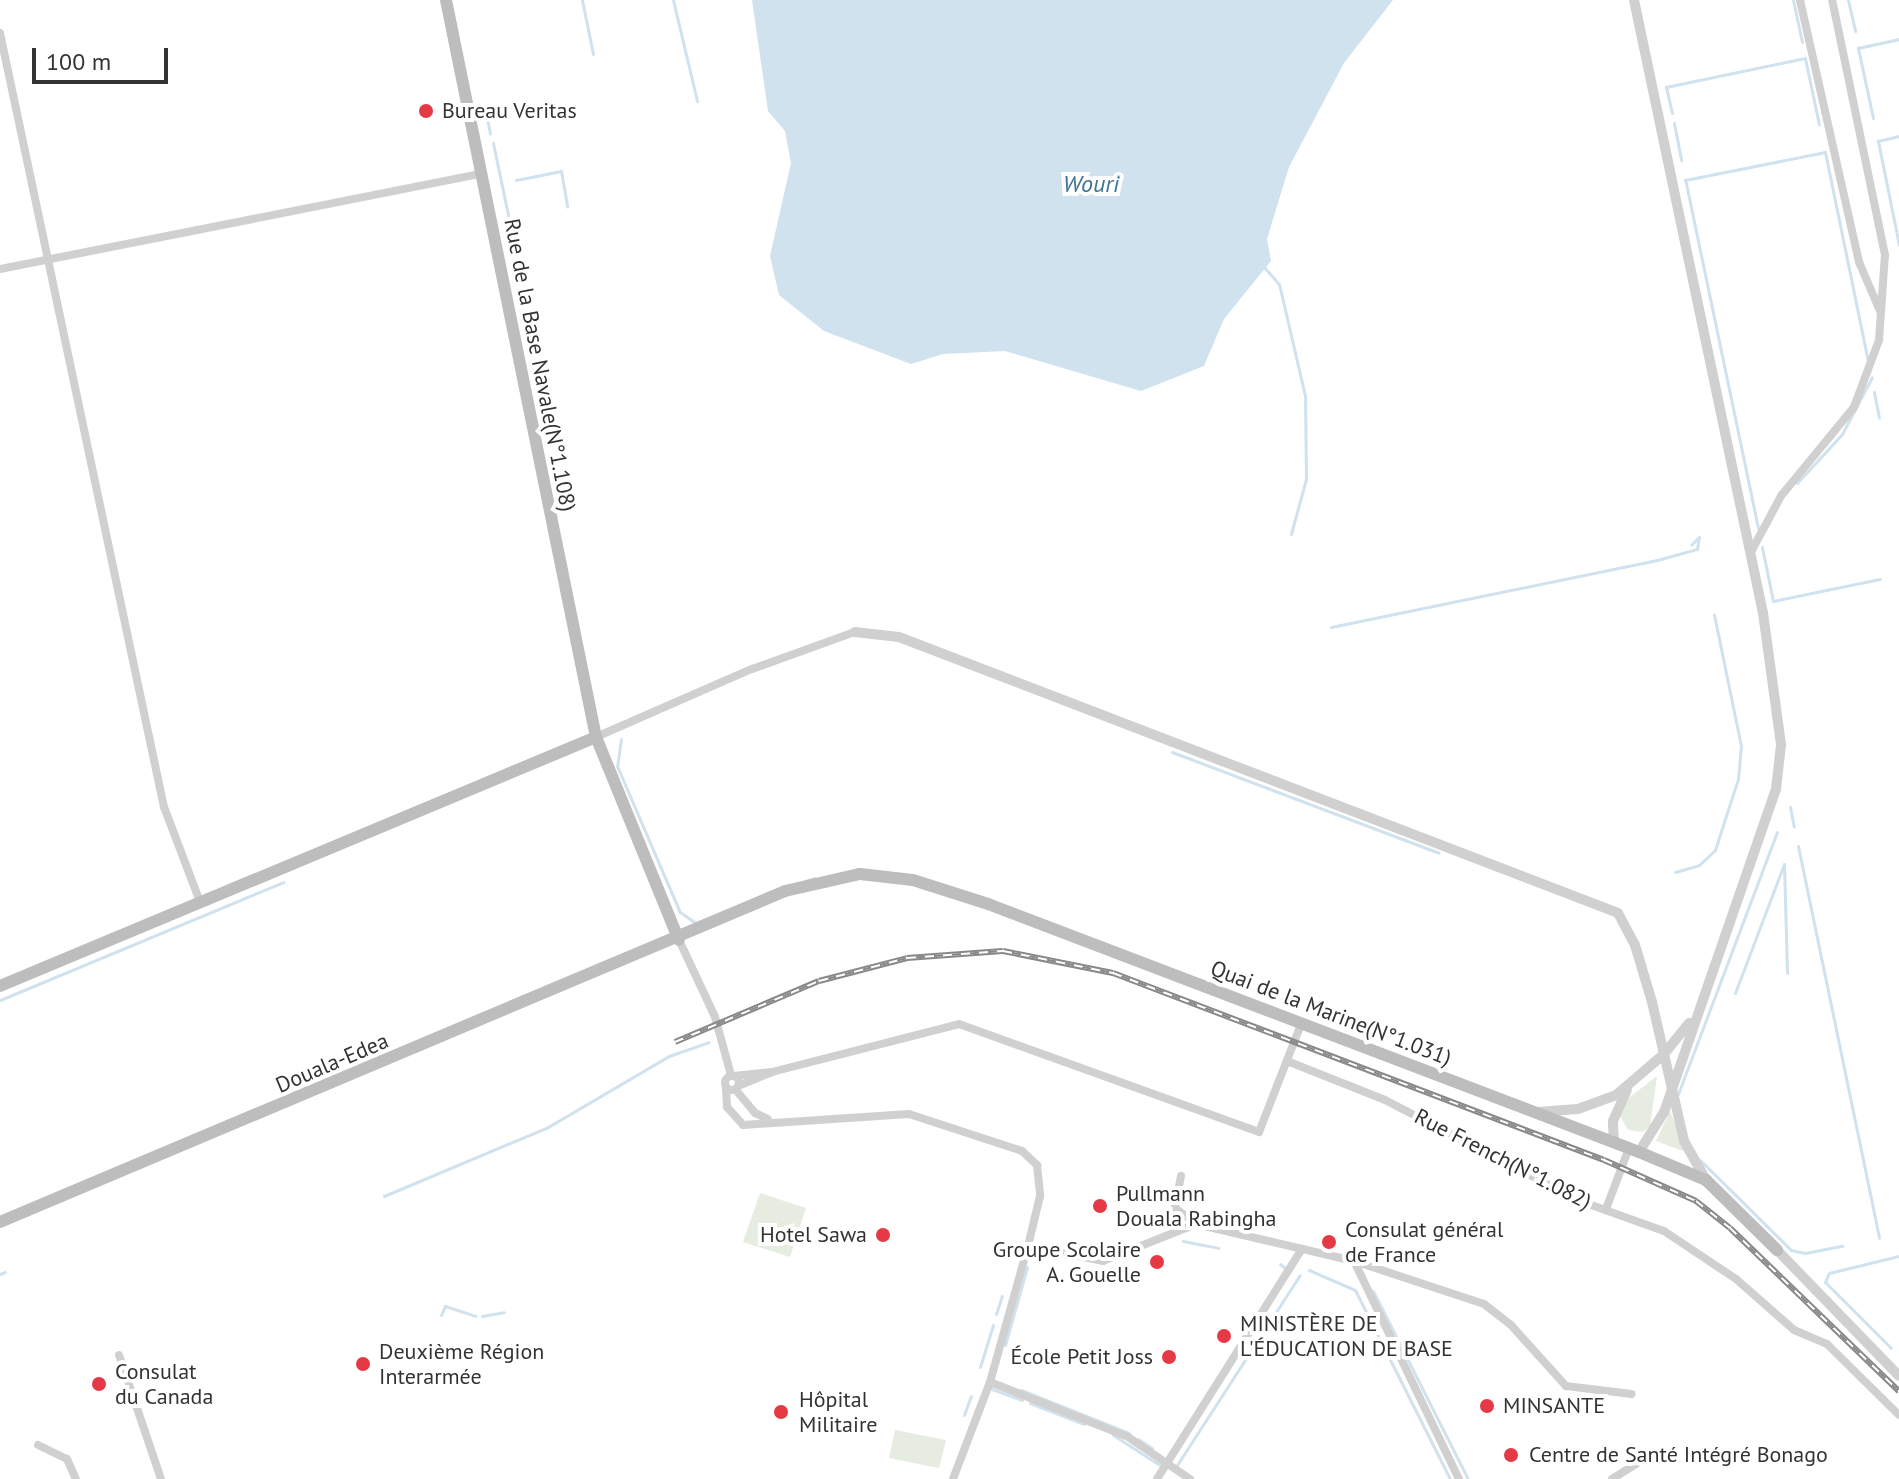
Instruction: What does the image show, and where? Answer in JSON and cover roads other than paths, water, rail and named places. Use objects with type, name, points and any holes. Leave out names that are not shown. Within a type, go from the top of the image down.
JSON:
[{"type":"main road","name":"Rue de la Base Navale(N°1.108)","points":[[446,0],[483,173],[565,603],[596,737]]},
{"type":"main road","points":[[0,986],[596,737],[679,940]]},
{"type":"main road","name":"Quai de la Marine(N°1.031)","points":[[679,940],[803,885],[885,875],[988,904],[1706,1180],[1777,1250]]},
{"type":"main road","name":"Douala-Edea","points":[[0,1222],[679,940]]},
{"type":"street","points":[[1606,1209],[1634,1150],[1658,1128],[1780,772],[1775,680],[1634,0]]},
{"type":"street","points":[[1800,0],[1859,262],[1880,312]]},
{"type":"street","points":[[1750,552],[1781,496],[1842,426],[1863,391],[1876,356],[1885,255],[1832,0]]},
{"type":"street","points":[[0,33],[164,807],[200,902]]},
{"type":"street","points":[[0,269],[483,173]]},
{"type":"street","points":[[596,737],[752,669],[855,632],[899,637],[1601,903],[1628,928],[1664,1054],[1684,1141],[1706,1180]]},
{"type":"street","points":[[679,940],[715,1017],[732,1076],[733,1088],[727,1107],[739,1123],[750,1126],[768,1119],[909,1114],[1022,1151],[1042,1177],[1028,1246],[990,1382],[953,1479]]},
{"type":"street","points":[[1532,1112],[1601,1103],[1630,1085],[1664,1054],[1695,1015]]},
{"type":"street","points":[[733,1088],[772,1072],[959,1024],[1259,1132],[1301,1024]]},
{"type":"street","name":"Rue French(N°1.082)","points":[[1287,1061],[1385,1100],[1580,1201],[1664,1231],[1694,1248],[1776,1310],[1794,1330],[1827,1344],[1899,1415]]},
{"type":"street","points":[[732,1076],[772,1072]]},
{"type":"street","points":[[1614,1143],[1615,1112],[1630,1085]]},
{"type":"street","points":[[733,1088],[755,1113],[768,1119]]},
{"type":"street","points":[[1181,1176],[1175,1208],[1196,1224],[1354,1261],[1484,1304],[1529,1345],[1566,1386],[1632,1394]]},
{"type":"street","points":[[1028,1246],[1103,1261],[1196,1224]]},
{"type":"street","points":[[1157,1479],[1302,1249]]},
{"type":"street","name":"Quai de la Marine(N°1.031)","points":[[1777,1250],[1899,1376]]},
{"type":"street","points":[[1354,1261],[1459,1479]]},
{"type":"street","points":[[119,1355],[161,1479]]},
{"type":"street","points":[[990,1382],[1115,1431],[1168,1461],[1190,1479]]},
{"type":"street","points":[[38,1445],[67,1459],[76,1479]]},
{"type":"street","points":[[1612,1479],[1646,1458]]},
{"type":"street","points":[[1624,1471],[1632,1479]]},
{"type":"water","name":"Wouri","points":[[752,0],[1393,0],[1344,63],[1289,167],[1267,239],[1271,261],[1224,319],[1204,366],[1141,391],[1005,351],[943,354],[911,364],[824,331],[779,295],[770,256],[791,163],[785,131],[768,111]]},
{"type":"waterway","points":[[582,0],[593,54]]},
{"type":"waterway","points":[[673,0],[697,101]]},
{"type":"waterway","points":[[1793,0],[1802,42]]},
{"type":"waterway","points":[[1848,0],[1855,31]]},
{"type":"waterway","points":[[1873,118],[1858,48],[1899,39]]},
{"type":"waterway","points":[[1672,113],[1666,87],[1805,58],[1819,125]]},
{"type":"waterway","points":[[485,108],[490,134]]},
{"type":"waterway","points":[[1674,123],[1681,160]]},
{"type":"waterway","points":[[1899,136],[1878,141],[1899,245]]},
{"type":"waterway","points":[[493,143],[508,215]]},
{"type":"waterway","points":[[1758,528],[1685,180],[1825,152],[1868,362]]},
{"type":"waterway","points":[[516,180],[561,171],[567,206]]},
{"type":"waterway","points":[[1264,267],[1279,284],[1305,396],[1306,479],[1291,534]]},
{"type":"waterway","points":[[1797,483],[1842,434],[1872,377]]},
{"type":"waterway","points":[[1874,392],[1879,418]]},
{"type":"waterway","points":[[1331,627],[1657,560],[1697,549],[1699,537],[1691,545]]},
{"type":"waterway","points":[[1762,547],[1773,601],[1880,579]]},
{"type":"waterway","points":[[1675,872],[1699,865],[1715,850],[1738,779],[1741,746],[1714,615]]},
{"type":"waterway","points":[[621,739],[617,766],[680,912],[696,923]]},
{"type":"waterway","points":[[1172,752],[1439,853]]},
{"type":"waterway","points":[[1790,807],[1794,827]]},
{"type":"waterway","points":[[1678,1094],[1777,832]]},
{"type":"waterway","points":[[1798,846],[1879,1238]]},
{"type":"waterway","points":[[1735,993],[1784,864],[1787,973]]},
{"type":"waterway","points":[[805,881],[815,878]]},
{"type":"waterway","points":[[0,1000],[283,882]]},
{"type":"waterway","points":[[384,1196],[548,1127],[669,1056],[709,1042]]},
{"type":"waterway","points":[[1700,1160],[1791,1250],[1805,1253],[1842,1246]]},
{"type":"waterway","points":[[1183,1241],[1218,1248]]},
{"type":"waterway","points":[[1829,1273],[1899,1256]]},
{"type":"waterway","points":[[1280,1264],[1285,1268]]},
{"type":"waterway","points":[[1005,1345],[1027,1267]]},
{"type":"waterway","points":[[1309,1270],[1355,1290],[1450,1479]]},
{"type":"waterway","points":[[0,1274],[5,1272]]},
{"type":"waterway","points":[[1177,1465],[1300,1275]]},
{"type":"waterway","points":[[1828,1275],[1825,1282],[1891,1348]]},
{"type":"waterway","points":[[1373,1291],[1468,1479]]},
{"type":"waterway","points":[[996,1314],[1002,1296]]},
{"type":"waterway","points":[[441,1315],[445,1306],[475,1316]]},
{"type":"waterway","points":[[482,1316],[504,1312]]},
{"type":"waterway","points":[[980,1367],[993,1325]]},
{"type":"waterway","points":[[992,1389],[1022,1400]]},
{"type":"waterway","points":[[1021,1390],[1129,1433]]},
{"type":"waterway","points":[[964,1415],[971,1396]]},
{"type":"waterway","points":[[1030,1403],[1084,1424]]},
{"type":"waterway","points":[[1113,1435],[1160,1465]]},
{"type":"waterway","points":[[1138,1439],[1152,1448]]},
{"type":"railway","points":[[675,1042],[819,981],[907,958],[1003,951],[1113,973],[1604,1160],[1696,1201],[1730,1228],[1899,1391]]},
{"type":"place","name":"Bureau Veritas","points":[[426,111]]},
{"type":"place","name":"Pullmann Douala Rabingha","points":[[1100,1206]]},
{"type":"place","name":"Hotel Sawa","points":[[883,1235]]},
{"type":"place","name":"Consulat général de France","points":[[1329,1242]]},
{"type":"place","name":"Groupe Scolaire A. Gouelle","points":[[1157,1262]]},
{"type":"place","name":"MINISTÈRE DE L'ÉDUCATION DE BASE","points":[[1224,1336]]},
{"type":"place","name":"École Petit Joss","points":[[1169,1357]]},
{"type":"place","name":"Deuxième Région Interarmée","points":[[363,1364]]},
{"type":"place","name":"Consulat du Canada","points":[[99,1384]]},
{"type":"place","name":"MINSANTE","points":[[1487,1406]]},
{"type":"place","name":"Hôpital Militaire","points":[[781,1412]]},
{"type":"place","name":"Centre de Santé Intégré Bonago","points":[[1511,1455]]}]
